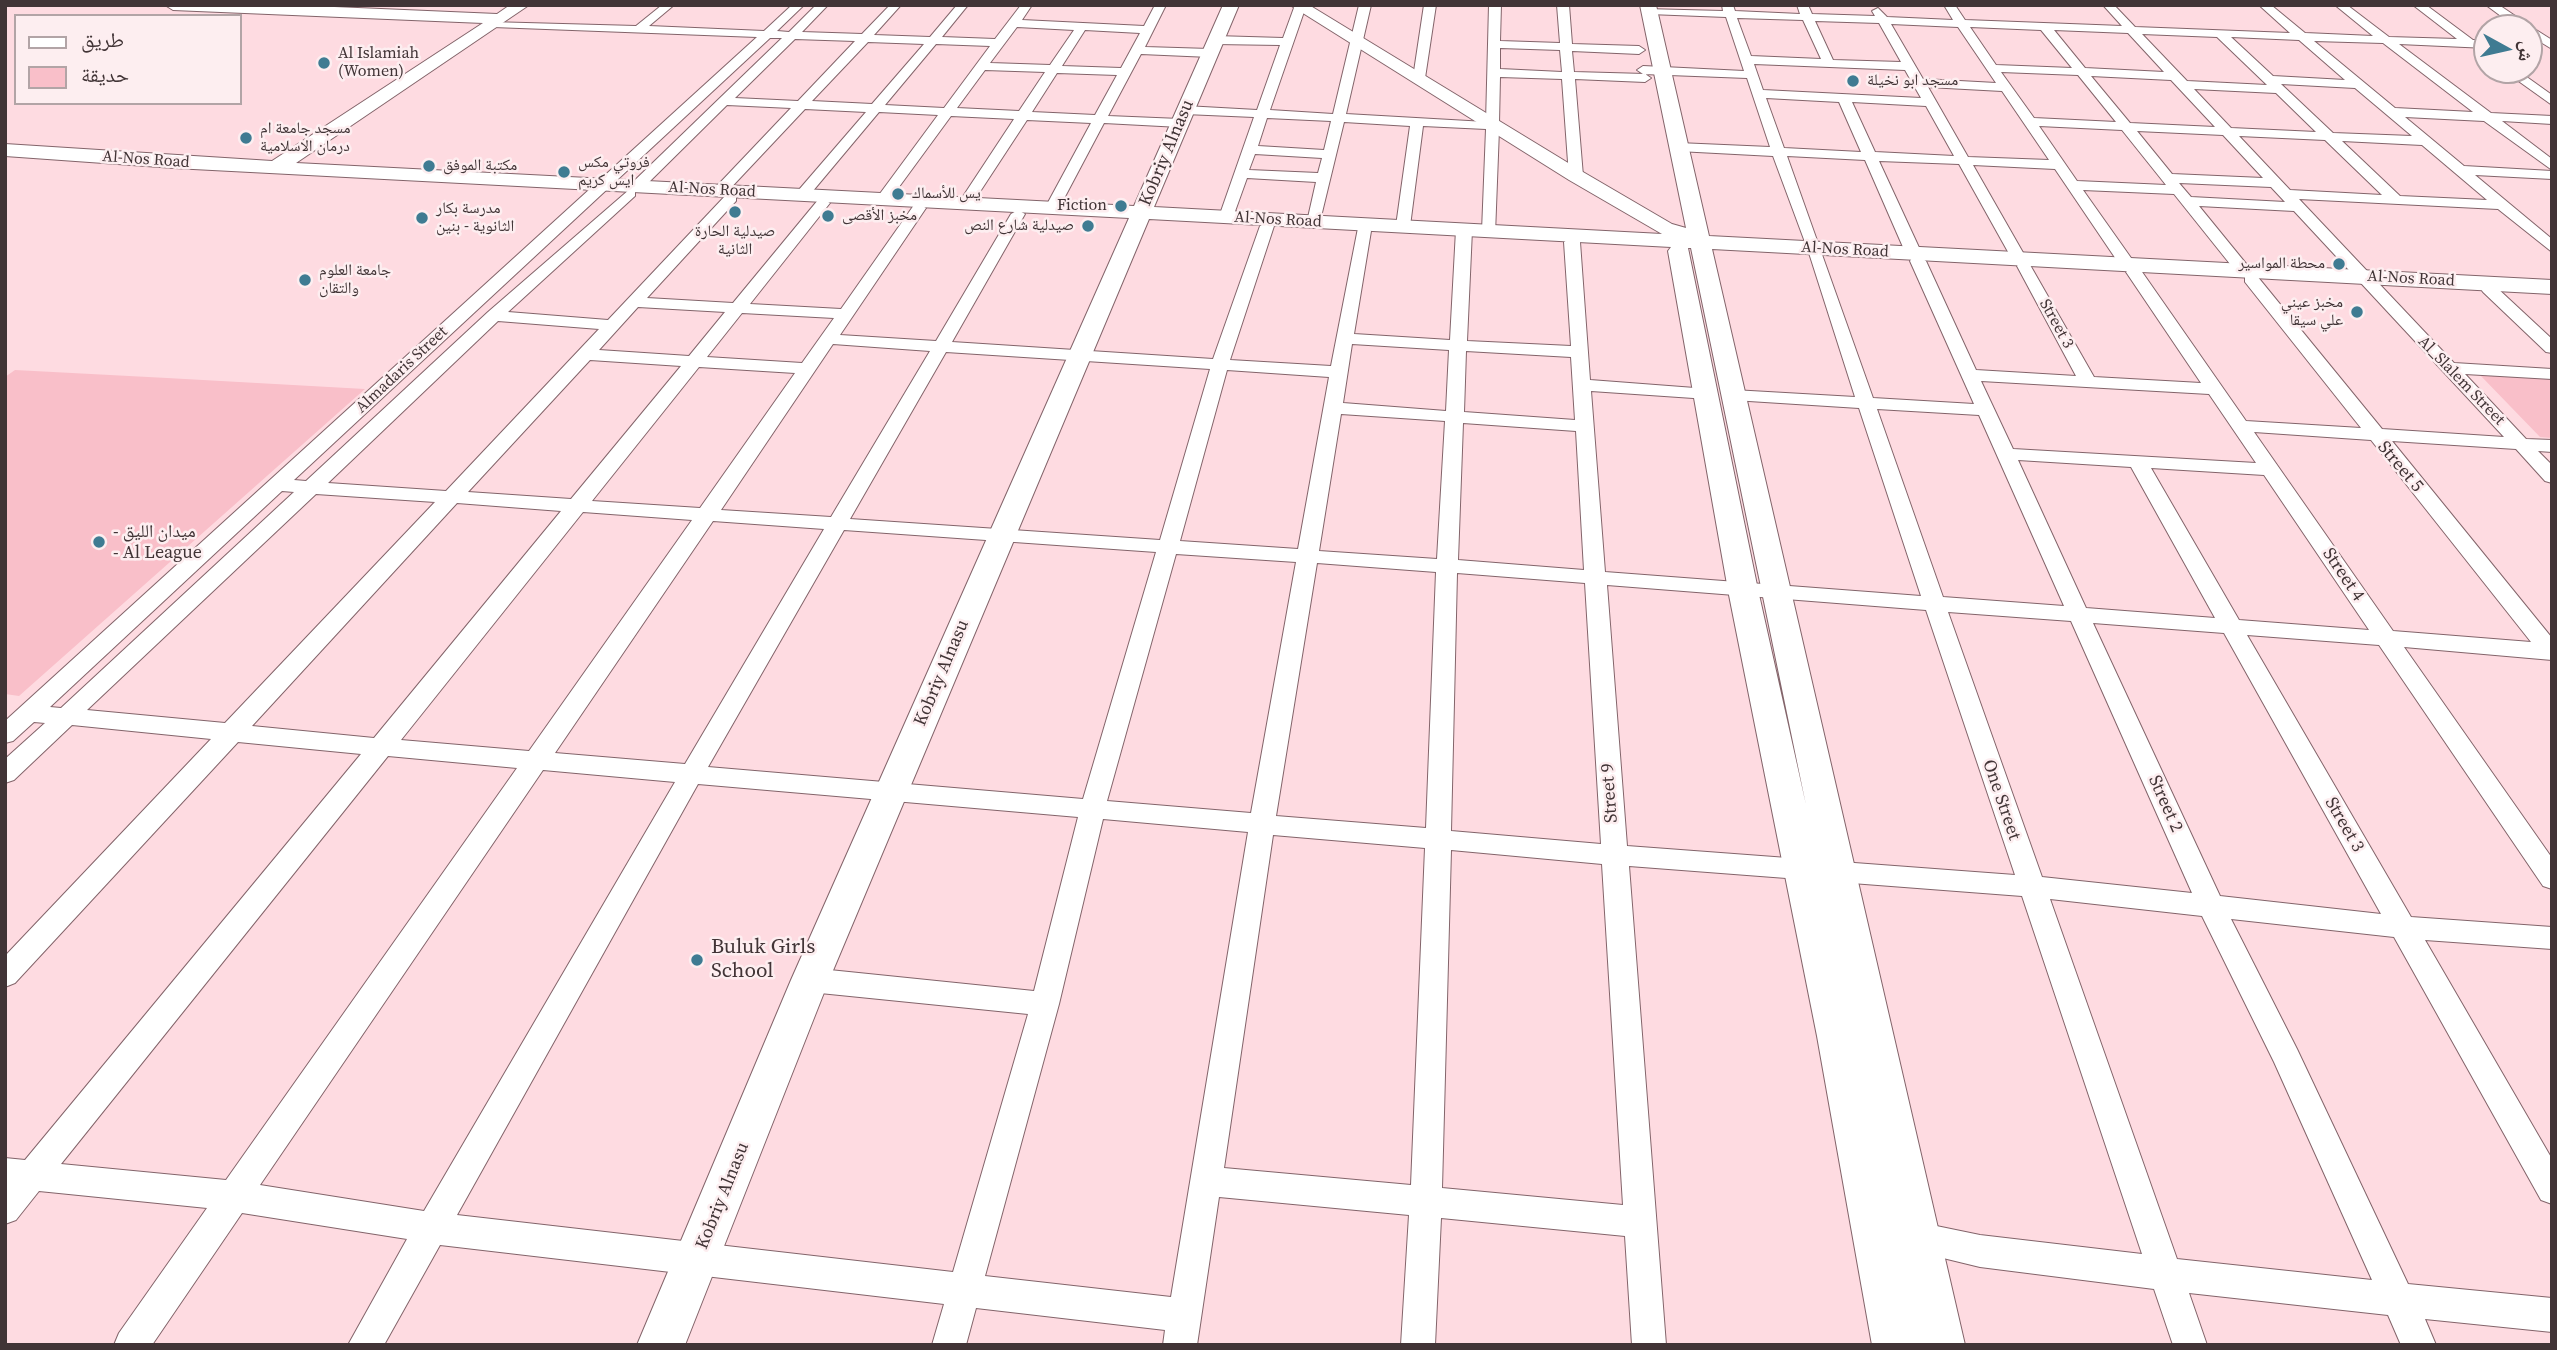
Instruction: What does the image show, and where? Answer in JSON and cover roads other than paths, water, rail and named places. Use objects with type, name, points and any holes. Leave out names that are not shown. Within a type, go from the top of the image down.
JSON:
[{"type":"street","points":[[173,5],[639,29],[999,43]]},
{"type":"street","points":[[276,167],[521,5]]},
{"type":"street","points":[[639,29],[669,5]]},
{"type":"street","name":"Almadaris Street","points":[[5,735],[799,5]]},
{"type":"street","points":[[5,774],[494,316],[634,189],[823,5]]},
{"type":"street","points":[[5,975],[633,302],[803,105],[896,5]]},
{"type":"street","points":[[5,1209],[19,1174],[382,747],[738,308],[875,108],[963,5]]},
{"type":"street","points":[[883,199],[1027,5]]},
{"type":"street","points":[[1052,208],[1161,5]]},
{"type":"street","name":"Kobriy Alnasu","points":[[661,1345],[810,980],[1231,5]]},
{"type":"street","points":[[1314,222],[1365,5]]},
{"type":"street","points":[[1419,78],[1430,5]]},
{"type":"street","points":[[1490,231],[1495,125],[1495,5]]},
{"type":"street","points":[[1563,5],[1576,176]]},
{"type":"street","name":"Street 3","points":[[1874,5],[2088,382]]},
{"type":"street","name":"Street 4","points":[[1949,5],[2552,879]]},
{"type":"street","points":[[2108,5],[2366,281]]},
{"type":"street","points":[[2263,5],[2552,247]]},
{"type":"street","points":[[2340,5],[2552,166]]},
{"type":"street","points":[[2418,5],[2473,45]]},
{"type":"street","points":[[1226,217],[1299,6],[1688,242]]},
{"type":"street","points":[[1896,1345],[1837,1036],[1819,872],[1777,593],[1721,395],[1647,67],[1643,7],[1804,11],[1883,20],[2473,43]]},
{"type":"street","name":"One Street","points":[[1729,10],[2190,1345]]},
{"type":"street","points":[[1804,11],[1829,63]]},
{"type":"street","points":[[1014,23],[1147,30]]},
{"type":"street","name":"Street 5","points":[[2045,26],[2551,652]]},
{"type":"street","points":[[965,204],[1081,27]]},
{"type":"street","points":[[2220,33],[2263,79],[2395,200]]},
{"type":"street","points":[[1136,50],[1287,42]]},
{"type":"street","points":[[1495,44],[1567,47],[1647,67],[1752,75]]},
{"type":"street","points":[[1748,60],[1784,78],[1844,98],[1929,102]]},
{"type":"street","points":[[1759,94],[1784,78],[1829,63],[1909,66]]},
{"type":"street","points":[[982,66],[1124,72]]},
{"type":"street","points":[[1495,73],[1570,76],[1647,67]]},
{"type":"street","points":[[1647,67],[1678,147],[1688,242]]},
{"type":"street","points":[[1992,68],[2356,84]]},
{"type":"street","points":[[2176,77],[2195,71]]},
{"type":"street","points":[[1918,83],[2004,87]]},
{"type":"street","points":[[2528,84],[2552,101]]},
{"type":"street","name":"Street 2","points":[[1844,98],[2211,906],[2287,1058],[2418,1345]]},
{"type":"street","points":[[722,101],[1098,120],[1262,114],[1495,125]]},
{"type":"street","points":[[2391,112],[2552,120]]},
{"type":"street","points":[[1403,226],[1417,121]]},
{"type":"street","points":[[2029,122],[2426,141]]},
{"type":"street","points":[[1678,147],[2058,165]]},
{"type":"street","name":"Al-Nos Road","points":[[5,150],[600,188]]},
{"type":"street","points":[[1250,150],[1332,154]]},
{"type":"street","name":"Al-Nos Road","points":[[5,159],[274,177],[634,189],[1018,214],[1226,217],[1403,226],[1572,242],[1688,242]]},
{"type":"street","points":[[2461,170],[2552,175]]},
{"type":"street","points":[[1241,174],[1326,178]]},
{"type":"street","points":[[2071,185],[2178,190],[2279,189],[2395,200],[2500,205]]},
{"type":"street","points":[[2178,190],[2297,207]]},
{"type":"street","name":"Al-Nos Road","points":[[813,199],[883,199],[1052,208],[1363,231],[1490,231],[2552,293]]},
{"type":"street","points":[[131,1345],[539,760],[919,208]]},
{"type":"street","points":[[365,1345],[692,773],[1018,214]]},
{"type":"street","points":[[949,1345],[1045,1004],[1093,808],[1167,546],[1220,364],[1260,238],[1267,226]]},
{"type":"street","points":[[19,1174],[233,1196],[433,1228],[965,1289],[1183,1330],[1262,823],[1363,231]]},
{"type":"street","points":[[1418,1345],[1426,1202],[1447,566],[1465,233]]},
{"type":"street","name":"Street 9","points":[[1572,242],[1648,1345]]},
{"type":"street","name":"Al-Nos Road","points":[[2366,281],[2552,287]]},
{"type":"street","name":"Al_Slalem Street","points":[[2366,281],[2552,477]]},
{"type":"street","points":[[2489,289],[2552,348]]},
{"type":"street","points":[[633,302],[846,314]]},
{"type":"street","points":[[494,316],[610,325]]},
{"type":"street","points":[[829,339],[1340,372]]},
{"type":"street","points":[[1346,339],[1580,352]]},
{"type":"street","points":[[582,355],[807,369]]},
{"type":"street","points":[[2449,368],[2552,374]]},
{"type":"street","points":[[1970,375],[2216,389]]},
{"type":"street","points":[[1582,385],[1986,410]]},
{"type":"street","points":[[1721,395],[1743,590],[1917,1238],[1941,1345]]},
{"type":"street","points":[[1333,408],[1585,426]]},
{"type":"street","points":[[2242,426],[2552,446]]},
{"type":"street","points":[[2006,454],[2272,470]]},
{"type":"street","name":"Street 3","points":[[2137,461],[2552,1189]]},
{"type":"street","points":[[277,485],[1447,566],[2551,652]]},
{"type":"street","points":[[29,713],[382,747],[1819,872],[2031,886],[2403,927],[2552,938]]},
{"type":"street","points":[[810,980],[1045,1004]]},
{"type":"street","points":[[1208,1181],[1640,1222]]},
{"type":"street","points":[[1917,1238],[1980,1251],[2398,1301],[2552,1315]]},
{"type":"place","name":"Al Islamiah (Women)","points":[[324,63]]},
{"type":"place","name":"مسجد ابو نخيلة","points":[[1853,81]]},
{"type":"place","name":"مسجد جامعة ام درمان الاسلامية","points":[[246,138]]},
{"type":"place","name":"مكتبة الموفق","points":[[429,166]]},
{"type":"place","name":"فروتي مكس ايس كريم","points":[[564,172]]},
{"type":"place","name":"يس للأسماك","points":[[898,194]]},
{"type":"place","name":"Fiction","points":[[1121,206]]},
{"type":"place","name":"صيدلية الحارة الثانية","points":[[735,212]]},
{"type":"place","name":"مخبز الأقصى","points":[[828,216]]},
{"type":"place","name":"مدرسة بكار الثانوية - بنين","points":[[422,218]]},
{"type":"place","name":"صيدلية شارع النص","points":[[1088,226]]},
{"type":"place","name":"محطة المواسير","points":[[2339,264]]},
{"type":"place","name":"جامعة العلوم والتقان","points":[[305,280]]},
{"type":"place","name":"مخبز عيني علي سيقا","points":[[2357,312]]},
{"type":"place","name":"- ميدان الليق - Al League","points":[[99,542]]},
{"type":"place","name":"Buluk Girls School","points":[[697,960]]}]
